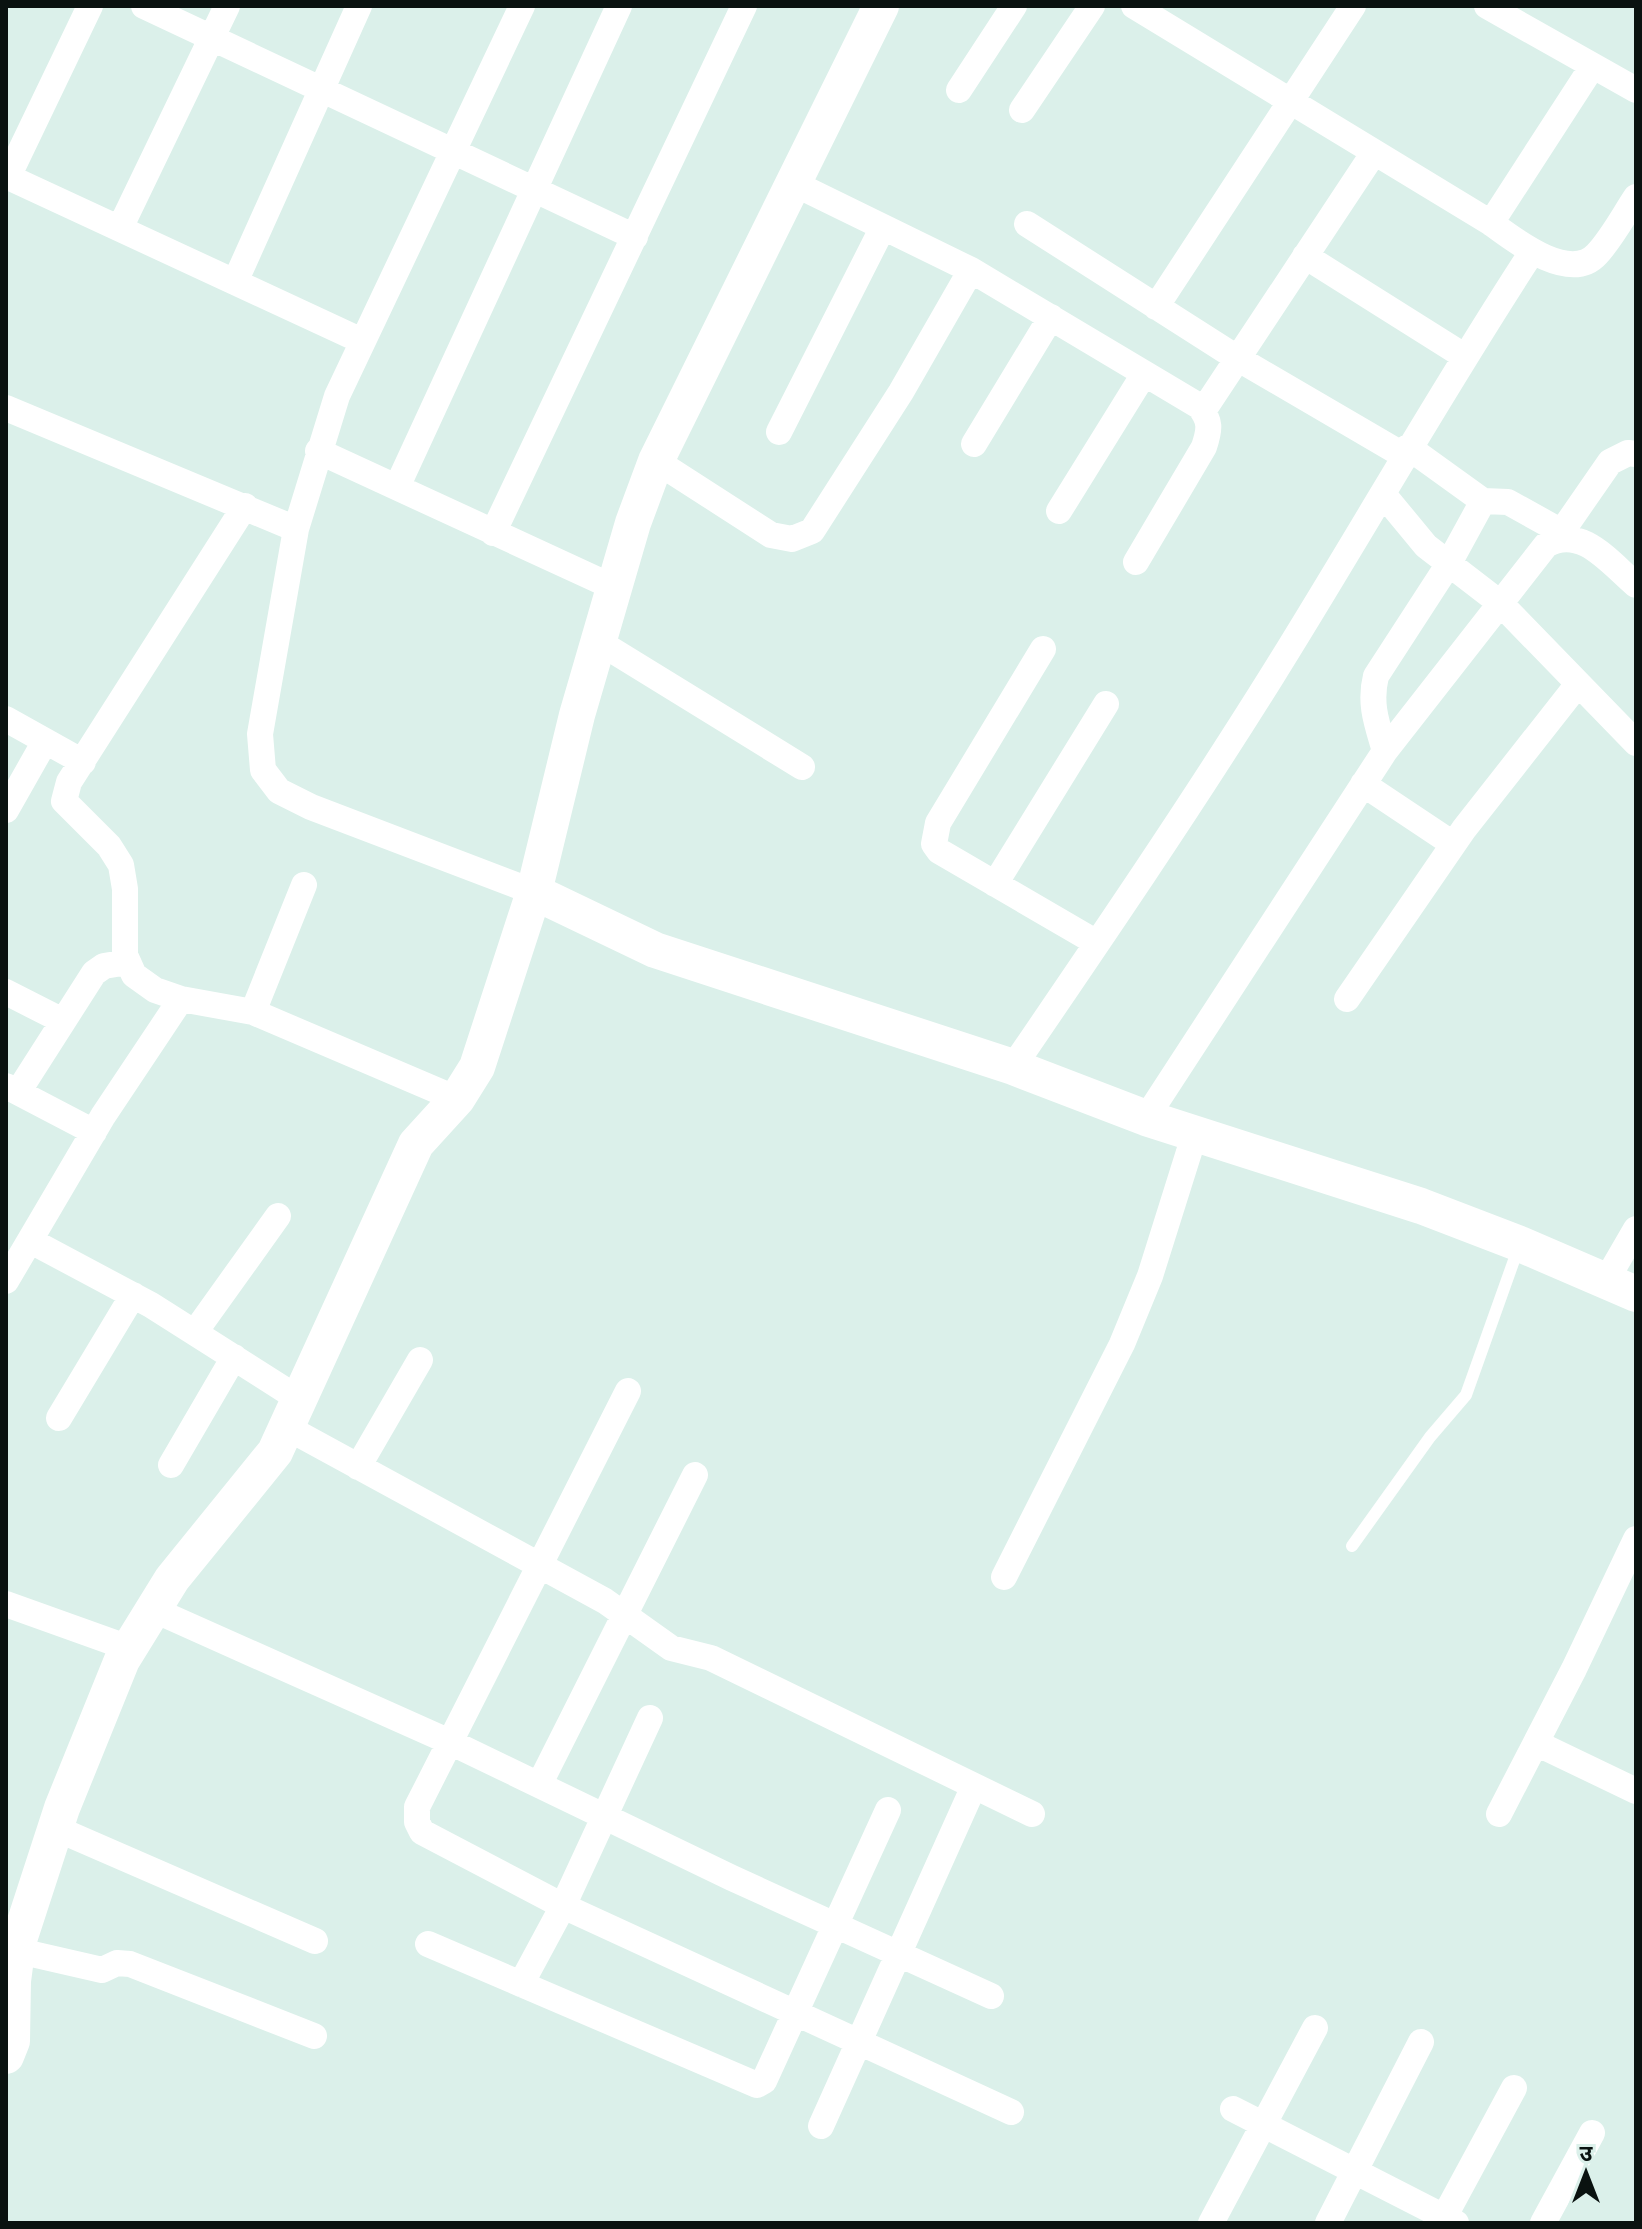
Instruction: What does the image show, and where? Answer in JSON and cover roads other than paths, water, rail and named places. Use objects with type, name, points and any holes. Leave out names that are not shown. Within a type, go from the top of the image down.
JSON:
[{"type":"street","points":[[90,6],[7,177],[362,341]]},
{"type":"street","points":[[144,6],[213,36],[452,154],[635,237]]},
{"type":"street","points":[[120,228],[227,6]]},
{"type":"street","points":[[235,282],[359,6]]},
{"type":"street","points":[[522,6],[362,341],[337,396],[318,451],[296,529],[260,734],[263,770],[279,791],[311,807],[534,892],[655,950],[1013,1067],[1146,1118],[1421,1206],[1622,1286],[1636,1229]]},
{"type":"street","points":[[397,487],[619,6]]},
{"type":"street","points":[[493,533],[744,6]]},
{"type":"street","points":[[6,2056],[12,2041],[12,1949],[55,1828],[129,1648],[172,1579],[257,1479],[293,1413],[416,1144],[457,1099],[477,1067],[534,892],[577,715],[613,587],[656,461],[881,6]]},
{"type":"street","points":[[959,90],[1014,6]]},
{"type":"street","points":[[1022,110],[1092,6]]},
{"type":"street","points":[[1134,6],[1491,223],[1532,252],[1560,262],[1586,263],[1596,256],[1636,197]]},
{"type":"street","points":[[1156,307],[1353,6]]},
{"type":"street","points":[[1487,6],[1636,90]]},
{"type":"street","points":[[1491,223],[1592,67]]},
{"type":"street","points":[[1203,411],[1373,154]]},
{"type":"street","points":[[795,184],[971,270],[1203,411],[1208,418],[1210,431],[1204,447],[1136,562]]},
{"type":"street","points":[[1027,224],[1237,358],[1405,451],[1483,501],[1508,502],[1560,535],[1582,540],[1636,585]]},
{"type":"street","points":[[779,432],[883,227]]},
{"type":"street","points":[[1013,1067],[1270,678],[1383,494],[1405,451],[1532,252]]},
{"type":"street","points":[[1305,256],[1464,356]]},
{"type":"street","points":[[656,461],[771,535],[792,539],[812,531],[901,392],[971,270]]},
{"type":"street","points":[[974,444],[1051,317]]},
{"type":"street","points":[[1059,511],[1144,374]]},
{"type":"street","points":[[6,408],[296,529]]},
{"type":"street","points":[[318,451],[613,587]]},
{"type":"street","points":[[1146,1118],[1385,751],[1546,545],[1560,535],[1610,462],[1619,456],[1636,454]]},
{"type":"street","points":[[1383,494],[1409,527],[1448,565],[1500,603],[1636,743]]},
{"type":"street","points":[[1385,751],[1373,713],[1371,694],[1376,676],[1448,565],[1483,501]]},
{"type":"street","points":[[245,506],[69,782],[64,801],[109,846],[121,865],[128,962],[134,975],[155,990],[181,999],[253,1012],[457,1099]]},
{"type":"street","points":[[599,642],[802,767]]},
{"type":"street","points":[[1043,649],[933,834],[939,851],[1097,943]]},
{"type":"street","points":[[1347,999],[1453,844],[1578,684]]},
{"type":"street","points":[[995,884],[1106,704]]},
{"type":"street","points":[[6,719],[44,743],[83,762]]},
{"type":"street","points":[[6,810],[44,743]]},
{"type":"street","points":[[1363,784],[1453,844]]},
{"type":"street","points":[[253,1012],[304,885]]},
{"type":"street","points":[[94,1132],[10,1091],[99,968],[128,962]]},
{"type":"street","points":[[6,992],[63,1021]]},
{"type":"street","points":[[6,1281],[94,1132],[181,999]]},
{"type":"street","points":[[1004,1577],[1122,1344],[1150,1276],[1195,1133]]},
{"type":"street","points":[[195,1332],[278,1216]]},
{"type":"street","points":[[31,1241],[133,1295],[234,1357],[293,1413],[358,1467],[624,1615],[671,1648],[711,1658],[1032,1814]]},
{"type":"street","points":[[59,1418],[133,1295]]},
{"type":"street","points":[[171,1465],[234,1357]]},
{"type":"street","points":[[358,1467],[420,1360]]},
{"type":"street","points":[[628,1391],[537,1565],[417,1807],[417,1822],[422,1832],[563,1906],[1011,2112]]},
{"type":"street","points":[[539,1785],[695,1475]]},
{"type":"street","points":[[1499,1814],[1636,1539]]},
{"type":"street","points":[[152,1609],[450,1742],[991,1996]]},
{"type":"street","points":[[8,1611],[129,1648]]},
{"type":"street","points":[[521,1984],[563,1906],[602,1815],[650,1718]]},
{"type":"street","points":[[1536,1743],[1636,1791]]},
{"type":"street","points":[[821,2126],[974,1786]]},
{"type":"street","points":[[428,1944],[757,2085],[764,2081],[888,1810]]},
{"type":"street","points":[[55,1828],[315,1941]]},
{"type":"street","points":[[12,1949],[102,1970],[117,1963],[130,1964],[314,2036]]},
{"type":"street","points":[[1211,2223],[1315,2028]]},
{"type":"street","points":[[1328,2223],[1421,2042]]},
{"type":"street","points":[[1233,2109],[1447,2221],[1514,2088]]},
{"type":"street","points":[[1543,2223],[1592,2133]]},
{"type":"lane","points":[[1352,1546],[1430,1437],[1466,1395],[1520,1244]]}]
